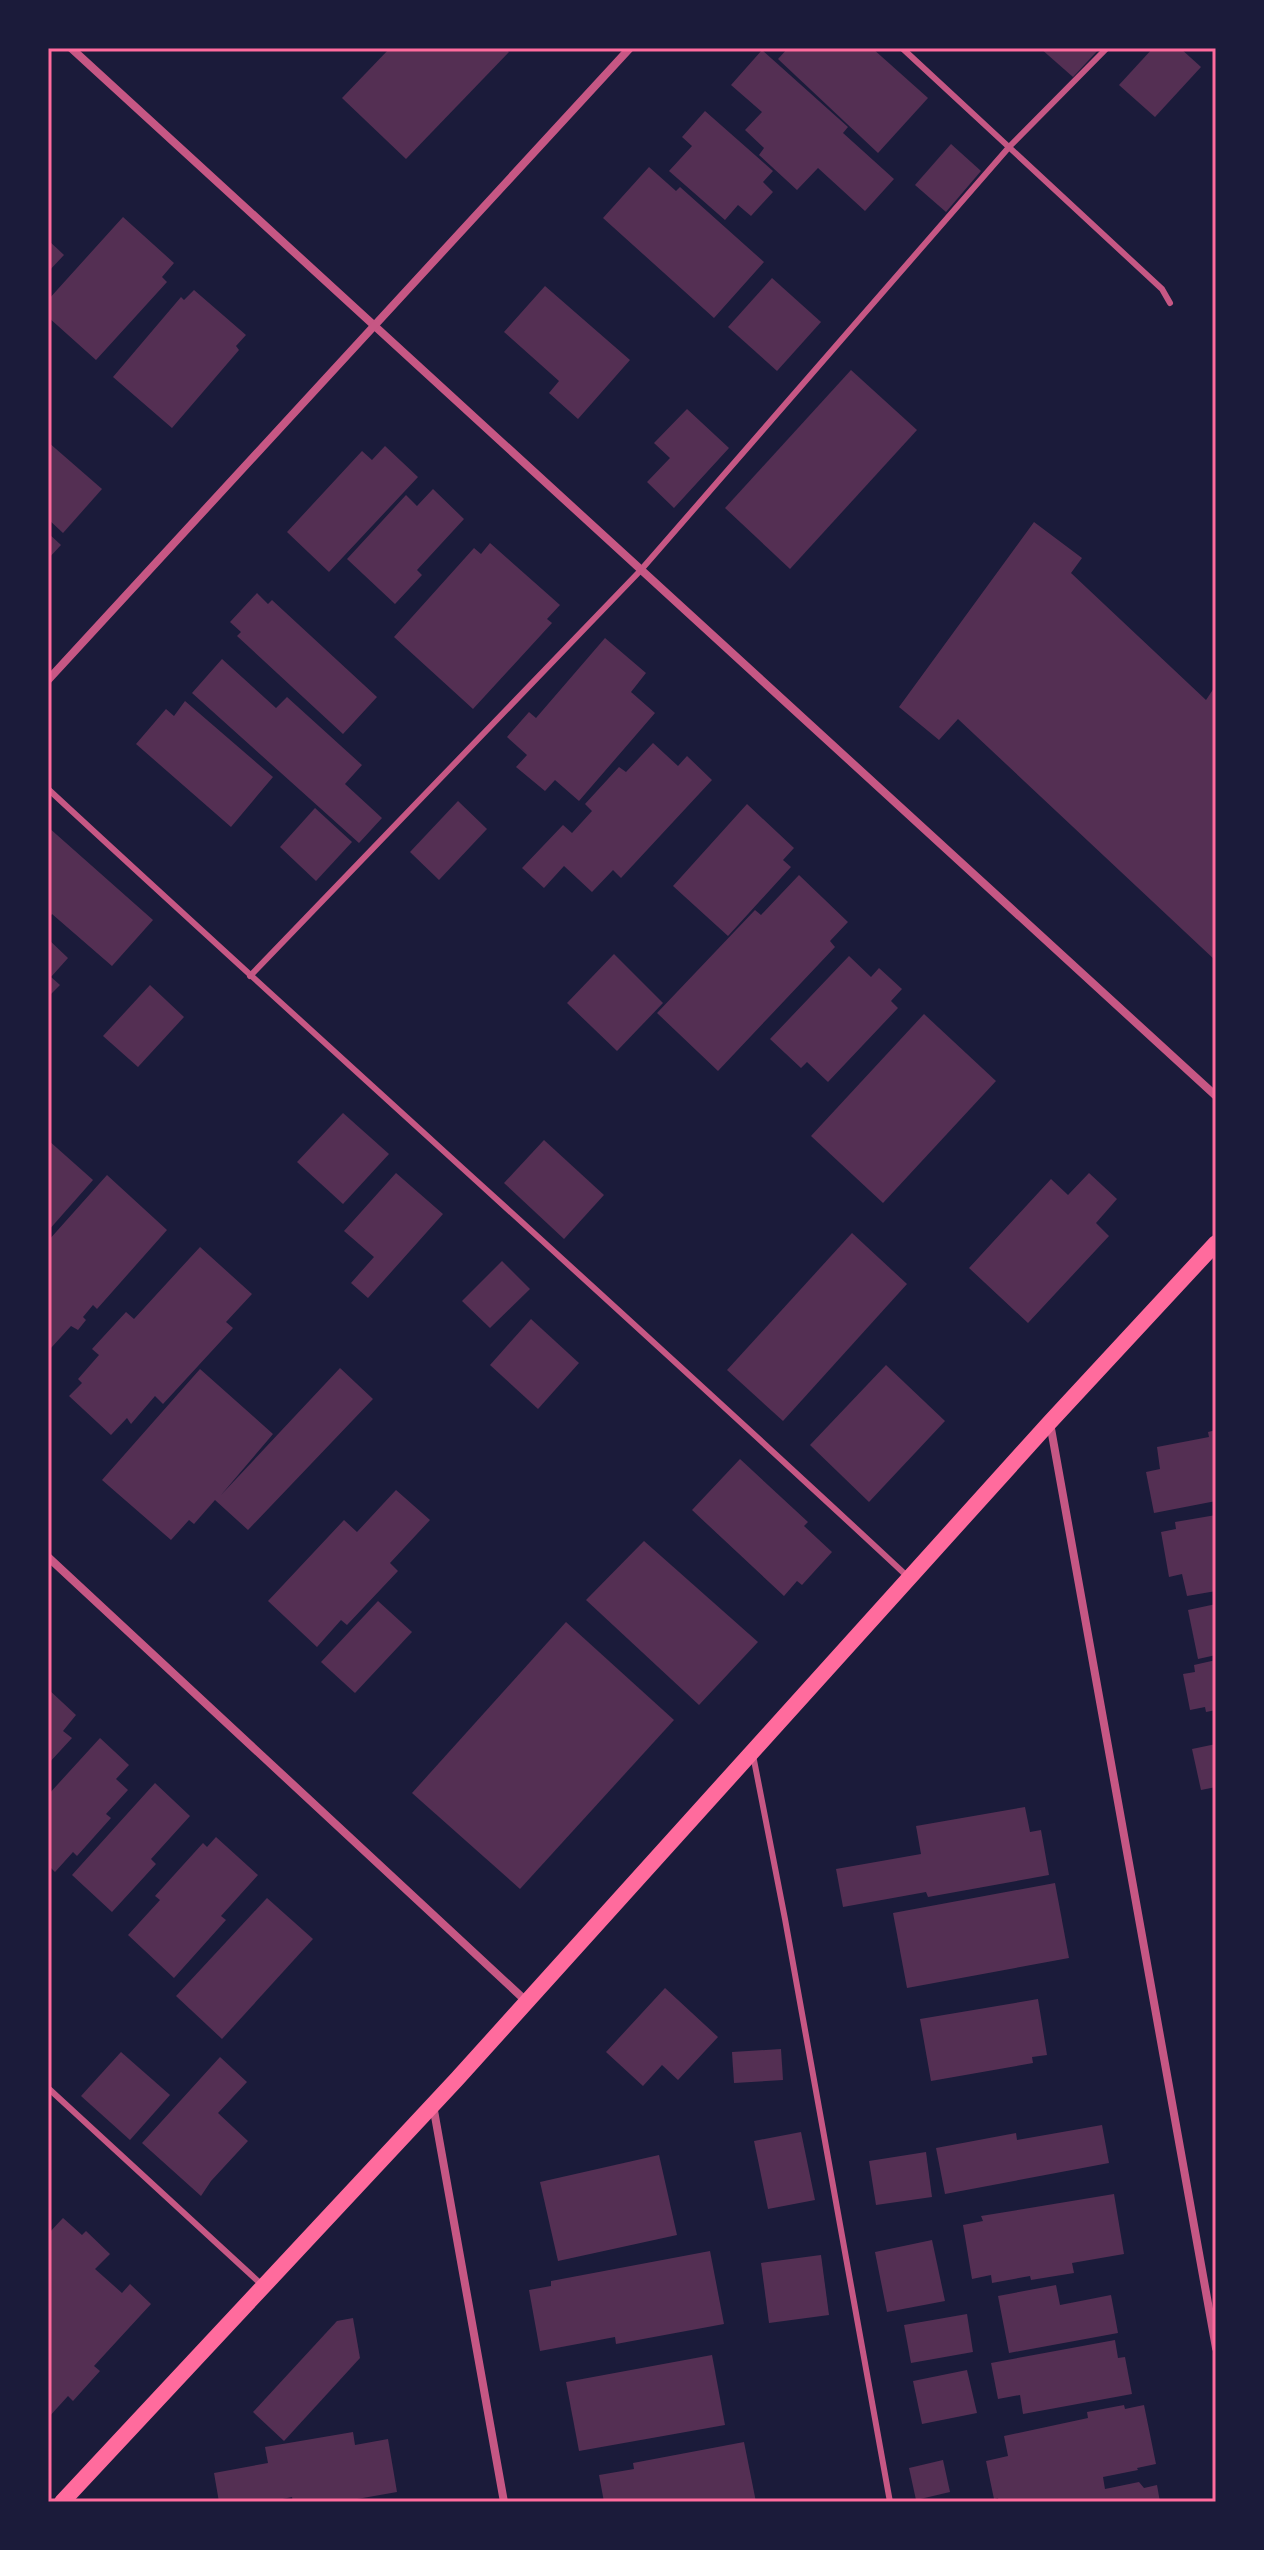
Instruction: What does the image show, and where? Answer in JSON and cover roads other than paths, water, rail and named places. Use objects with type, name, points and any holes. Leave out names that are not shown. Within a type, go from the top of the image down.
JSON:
[{"type":"main road","points":[[62,2502],[78,2490],[433,2105],[1050,1422],[1216,1243]]},
{"type":"street","points":[[71,48],[1216,1096]]},
{"type":"street","points":[[48,680],[630,48]]},
{"type":"street","points":[[1050,1422],[1216,2348]]},
{"type":"street","points":[[48,1557],[527,2002]]},
{"type":"street","points":[[433,2105],[504,2502]]},
{"type":"lane","points":[[902,48],[1162,289],[1170,303]]},
{"type":"lane","points":[[250,976],[640,571],[1010,146],[1107,48]]},
{"type":"lane","points":[[48,789],[701,1384],[909,1578]]},
{"type":"lane","points":[[752,1752],[890,2502]]},
{"type":"lane","points":[[48,2088],[264,2287]]}]
